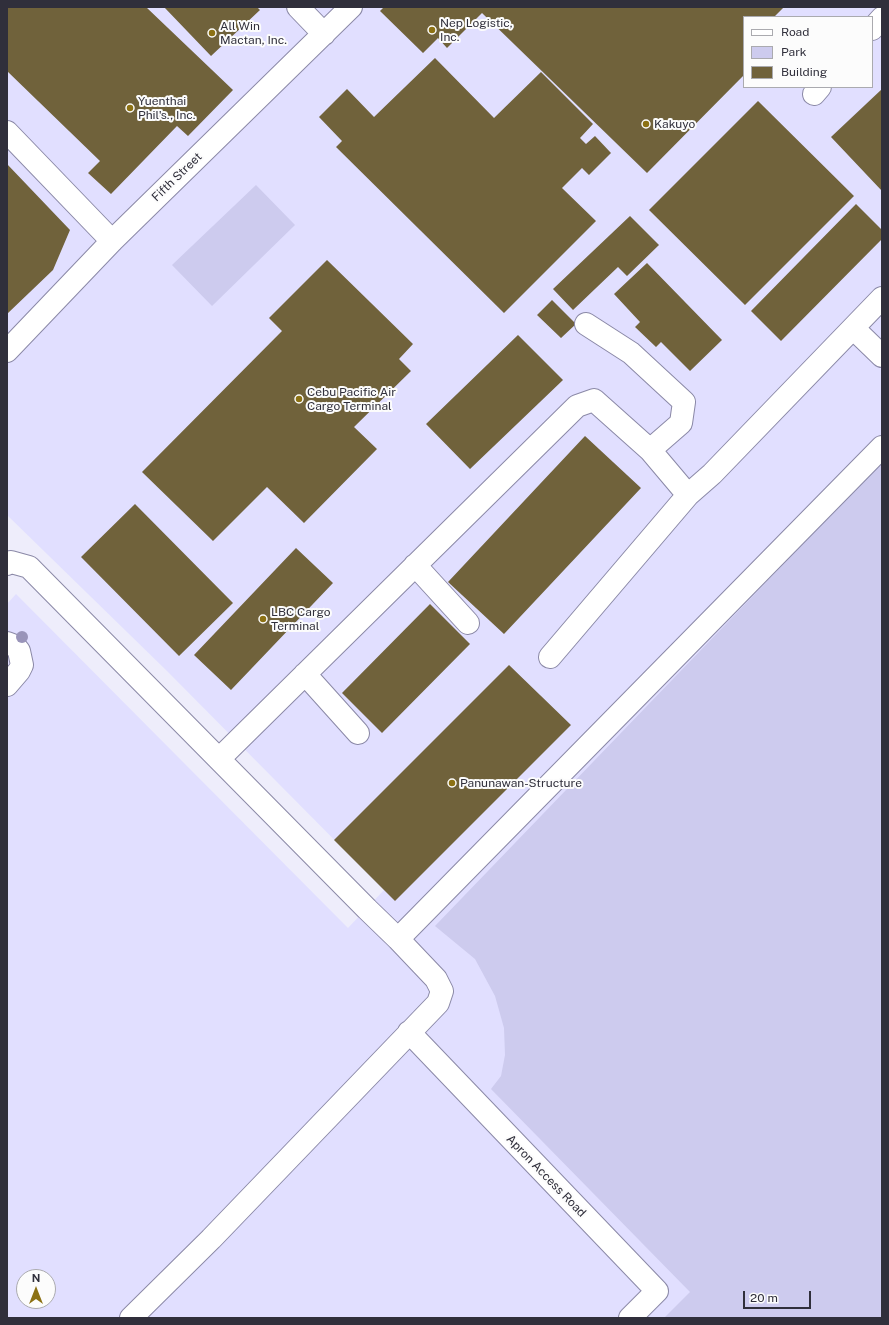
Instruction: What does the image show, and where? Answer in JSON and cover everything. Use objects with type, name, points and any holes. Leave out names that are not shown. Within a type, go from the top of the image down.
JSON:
[{"type":"street","points":[[298,7],[324,34]]},
{"type":"street","name":"Fifth Street","points":[[7,351],[112,241],[351,7]]},
{"type":"street","points":[[873,28],[882,18]]},
{"type":"street","points":[[7,132],[112,241]]},
{"type":"street","points":[[550,657],[688,495],[712,474],[882,298]]},
{"type":"street","points":[[586,324],[631,353],[684,402],[681,423],[650,450]]},
{"type":"street","points":[[853,328],[882,356]]},
{"type":"street","points":[[219,759],[577,406],[594,400],[650,450],[688,495]]},
{"type":"street","points":[[398,939],[879,455]]},
{"type":"street","points":[[7,564],[10,562],[29,567],[398,939],[436,979],[442,991],[438,1003],[211,1239],[131,1318]]},
{"type":"street","points":[[415,565],[468,623]]},
{"type":"street","points":[[7,642],[15,646],[19,651],[22,665],[20,671],[7,685]]},
{"type":"street","points":[[305,674],[358,733]]},
{"type":"street","name":"Apron Access Road","points":[[409,1032],[657,1291],[630,1318]]},
{"type":"shaded area","points":[[7,7],[882,7],[882,1318],[7,1318],[7,604],[16,594],[348,928],[384,890],[167,671],[7,515]]},
{"type":"green space","points":[[256,185],[295,225],[212,306],[172,265]]},
{"type":"green space","points":[[882,462],[882,1318],[664,1318],[690,1292],[491,1089],[501,1076],[505,1055],[504,1028],[495,996],[475,959],[435,926]]},
{"type":"building","name":"Yuenthai Phil's., Inc.","points":[[7,7],[146,7],[233,90],[188,136],[177,126],[111,194],[88,173],[100,161],[7,71]]},
{"type":"building","name":"All Win Mactan, Inc.","points":[[164,7],[257,7],[260,10],[211,56]]},
{"type":"building","name":"Kakuyo","points":[[384,7],[784,7],[775,16],[743,16],[743,76],[647,173],[482,13],[447,48],[438,38],[423,53],[380,11]]},
{"type":"building","points":[[435,58],[494,118],[541,72],[593,124],[580,138],[586,144],[595,136],[611,153],[589,175],[582,168],[562,188],[596,221],[504,313],[336,147],[342,141],[319,117],[347,89],[374,117]]},
{"type":"building","points":[[882,89],[882,191],[831,137]]},
{"type":"building","points":[[758,101],[854,196],[745,305],[649,210]]},
{"type":"building","points":[[7,164],[70,230],[53,270],[7,314]]},
{"type":"building","points":[[856,204],[882,230],[882,239],[781,341],[751,311]]},
{"type":"building","points":[[630,216],[659,245],[627,276],[618,267],[573,310],[553,289]]},
{"type":"building","name":"Cebu Pacific Air Cargo Terminal","points":[[327,260],[413,344],[399,359],[411,371],[354,427],[377,449],[304,523],[267,487],[213,541],[142,472],[282,331],[269,318]]},
{"type":"building","points":[[647,263],[722,340],[690,371],[661,342],[656,347],[635,327],[640,322],[614,294]]},
{"type":"building","points":[[552,300],[576,324],[561,338],[537,315]]},
{"type":"building","points":[[518,335],[563,380],[470,469],[426,424]]},
{"type":"building","points":[[585,436],[641,488],[504,634],[448,582]]},
{"type":"building","points":[[135,504],[233,603],[179,656],[81,557]]},
{"type":"building","name":"LBC Cargo Terminal","points":[[296,548],[333,583],[231,690],[194,655]]},
{"type":"building","points":[[430,604],[470,644],[382,733],[342,693]]},
{"type":"building","name":"Panunawan-Structure","points":[[509,665],[571,725],[395,901],[334,840]]},
{"type":"place","name":"Nep Logistic, Inc.","points":[[432,30]]},
{"type":"place","name":"All Win Mactan, Inc.","points":[[212,33]]},
{"type":"place","name":"Yuenthai Phil's., Inc.","points":[[130,108]]},
{"type":"place","name":"Kakuyo","points":[[646,124]]},
{"type":"place","name":"Cebu Pacific Air Cargo Terminal","points":[[299,399]]},
{"type":"place","name":"LBC Cargo Terminal","points":[[263,619]]},
{"type":"place","name":"Panunawan-Structure","points":[[452,783]]}]
